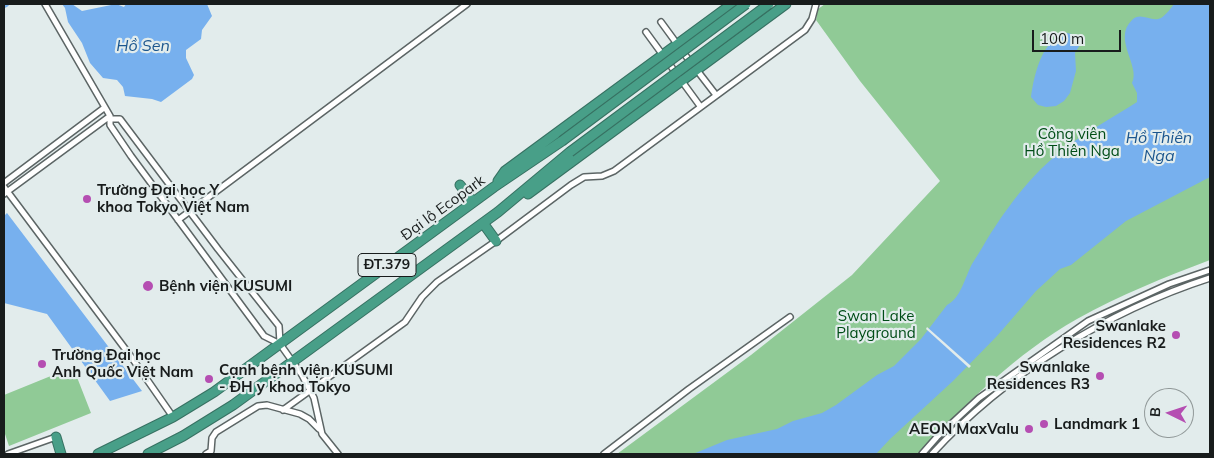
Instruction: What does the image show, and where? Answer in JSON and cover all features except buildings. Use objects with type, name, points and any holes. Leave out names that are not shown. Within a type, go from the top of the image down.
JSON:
[{"type":"highway","points":[[494,187],[506,172],[732,4]]},
{"type":"highway","name":"Đại lộ Ecopark","points":[[98,454],[173,417],[214,392],[473,202],[562,141],[746,4]]},
{"type":"highway","name":"ĐT.379","points":[[148,454],[183,436],[232,405],[293,361],[498,212],[570,152],[769,4]]},
{"type":"highway","points":[[498,212],[522,198],[786,4]]},
{"type":"highway","points":[[460,185],[473,202]]},
{"type":"highway","points":[[483,223],[496,241]]},
{"type":"highway","points":[[56,437],[61,454]]},
{"type":"street","points":[[45,4],[111,118],[110,125],[264,336],[280,344],[293,361],[310,390],[322,434]]},
{"type":"street","points":[[178,220],[467,4]]},
{"type":"street","points":[[283,410],[405,322],[422,297],[437,282],[584,177],[602,176],[614,171],[806,30],[812,19],[816,4]]},
{"type":"street","points":[[660,22],[716,95]]},
{"type":"street","points":[[646,32],[700,106]]},
{"type":"street","points":[[4,183],[104,108]]},
{"type":"street","points":[[173,417],[132,358],[5,191],[111,118],[120,119],[189,212],[279,326],[280,344]]},
{"type":"street","points":[[922,454],[956,419],[993,388],[1088,322],[1158,289],[1210,270]]},
{"type":"street","points":[[932,454],[997,394],[1089,331],[1124,312],[1160,296],[1210,278]]},
{"type":"street","points":[[1158,289],[1160,296]]},
{"type":"street","points":[[604,454],[790,317]]},
{"type":"street","points":[[993,388],[997,394]]},
{"type":"street","points":[[206,454],[211,451],[212,438],[216,432],[258,406],[267,405],[310,418],[338,454]]},
{"type":"street","points":[[8,454],[56,437]]},
{"type":"green space","name":"Công viên Hồ Thiên Nga","points":[[825,4],[1210,4],[1210,260],[1126,294],[1093,310],[1033,347],[973,398],[918,454],[617,454],[751,355],[852,275],[940,181],[860,81],[816,20],[818,9]]},
{"type":"green space","points":[[73,367],[91,413],[9,446],[4,431],[4,395]]},
{"type":"water","name":"Hồ Sen","points":[[62,4],[72,4],[82,11],[116,4],[124,7],[126,4],[207,4],[212,16],[202,30],[201,39],[186,50],[186,58],[194,75],[192,79],[161,102],[125,96],[123,87],[117,80],[103,78],[90,63],[82,43],[68,22],[65,8]]},
{"type":"water","name":"Hồ Thiên Nga","points":[[1174,4],[1210,4],[1210,177],[1126,221],[1071,265],[1060,269],[1036,291],[997,336],[953,381],[876,454],[693,454],[727,440],[777,429],[793,421],[822,413],[877,375],[894,366],[921,339],[947,305],[956,297],[972,264],[995,227],[1035,175],[1072,143],[1137,102],[1137,93],[1132,83],[1133,69],[1126,44],[1125,35],[1127,27],[1135,18],[1161,18]]},
{"type":"water","points":[[1067,33],[1077,35],[1081,39],[1081,43],[1075,53],[1076,71],[1070,93],[1064,101],[1056,106],[1046,107],[1038,105],[1031,97],[1037,68],[1051,42],[1058,36]]},
{"type":"water","points":[[7,213],[142,391],[110,401],[47,314],[4,303],[4,216]]},
{"type":"pier","points":[[927,327],[971,366],[969,368],[926,329]]},
{"type":"place","name":"Trường Đại học Y khoa Tokyo Việt Nam","points":[[87,199]]},
{"type":"place","name":"Bệnh viện KUSUMI","points":[[148,286]]},
{"type":"place","name":"Swanlake Residences R2","points":[[1176,335]]},
{"type":"place","name":"Trường Đại học Anh Quốc Việt Nam","points":[[42,364]]},
{"type":"place","name":"Swanlake Residences R3","points":[[1100,376]]},
{"type":"place","name":"Cạnh bệnh viện KUSUMI - ĐH y khoa Tokyo","points":[[209,379]]},
{"type":"place","name":"Landmark 1","points":[[1044,424]]},
{"type":"place","name":"AEON MaxValu","points":[[1029,429]]},
{"type":"park label","name":"Swan Lake Playground","points":[[876,324]]}]
